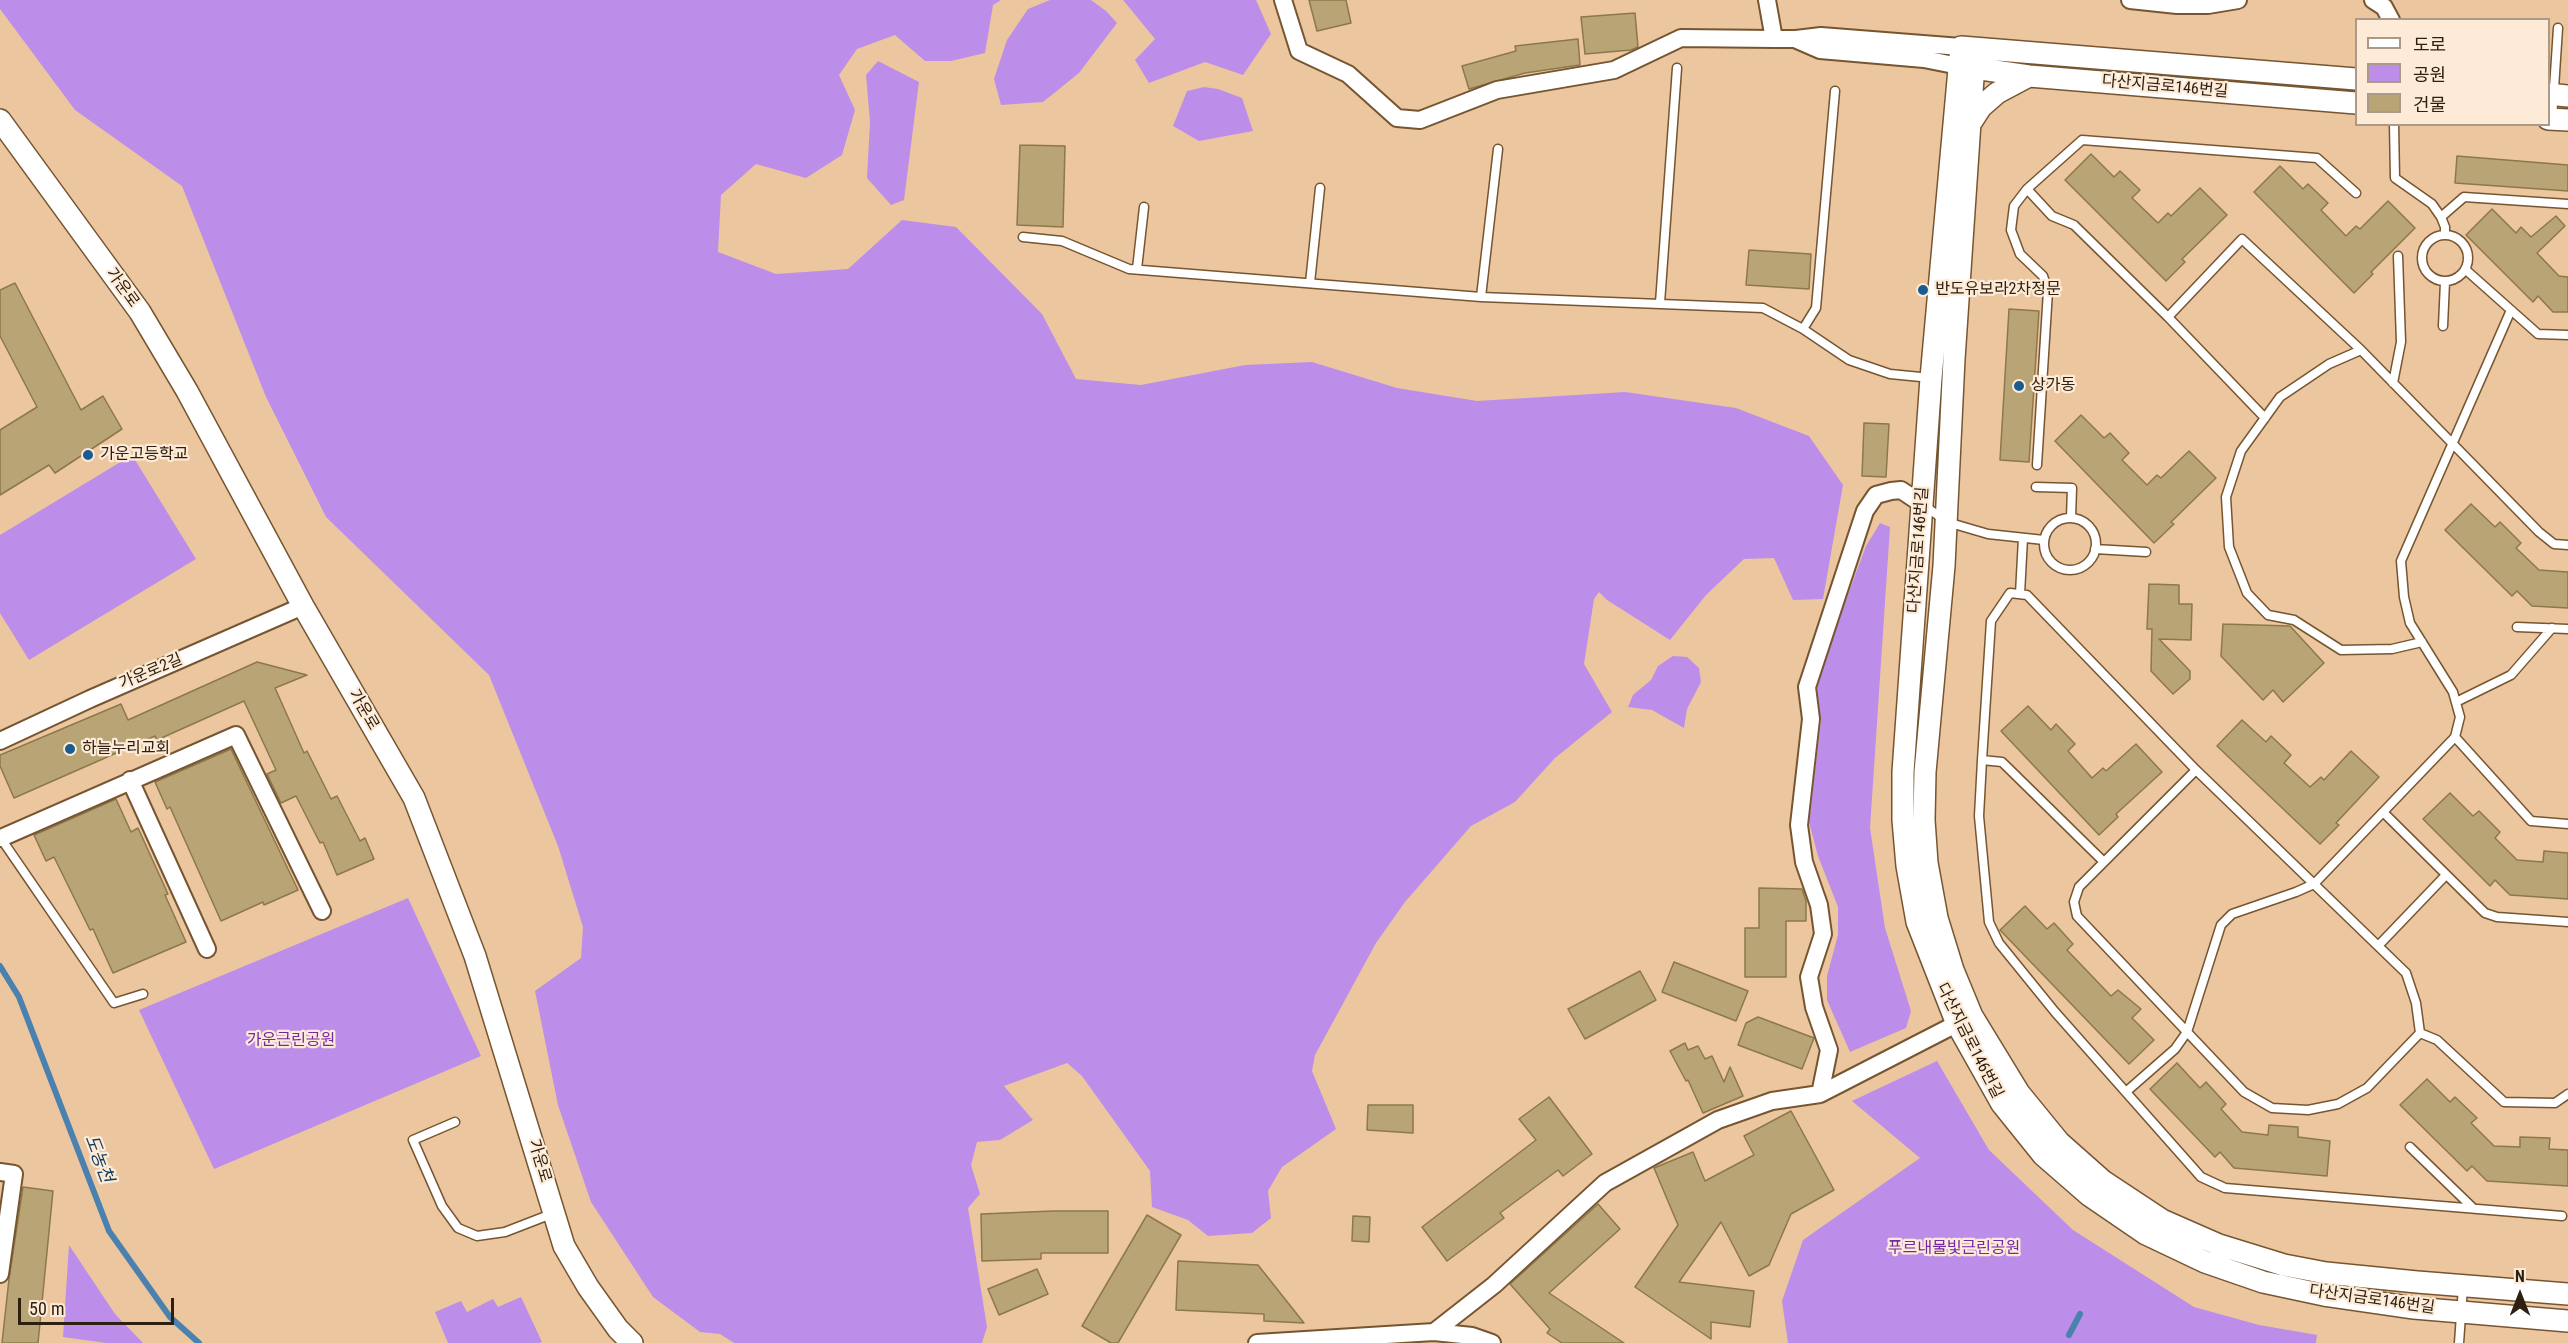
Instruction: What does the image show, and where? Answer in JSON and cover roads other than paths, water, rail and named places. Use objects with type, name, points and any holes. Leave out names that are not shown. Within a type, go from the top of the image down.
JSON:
[{"type":"street","name":"다산지금로146번길","points":[[1283,0],[1299,51],[1348,74],[1397,118],[1420,120],[1497,90],[1614,70],[1681,38],[1796,39],[1821,36],[1968,58],[2355,79]]},
{"type":"street","points":[[1767,0],[1774,39]]},
{"type":"street","points":[[2130,0],[2177,5],[2208,5],[2238,0]]},
{"type":"street","points":[[2373,0],[2384,8],[2390,18]]},
{"type":"street","name":"다산지금로146번길","points":[[1968,58],[2029,76],[2355,103]]},
{"type":"street","name":"다산지금로146번길","points":[[1968,58],[1969,125],[1954,359],[1947,522],[1925,772],[1924,820],[1927,863],[1937,918],[1953,970],[1964,1020],[2059,1142],[2103,1181],[2162,1220],[2219,1245],[2284,1265],[2326,1273],[2463,1287],[2568,1294]]},
{"type":"street","name":"다산지금로146번길","points":[[1968,58],[1931,378],[1903,772],[1903,820],[1907,866],[1917,922],[2002,1104],[2043,1155],[2089,1195],[2146,1234],[2205,1262],[2263,1282],[2377,1304],[2568,1320]]},
{"type":"street","points":[[1969,125],[1981,107],[1997,93],[2029,76]]},
{"type":"street","name":"가운로","points":[[0,120],[140,312],[187,391],[303,606],[414,798],[475,956],[564,1246],[588,1287],[618,1329],[632,1343]]},
{"type":"street","points":[[1820,1094],[1829,1050],[1814,1007],[1809,977],[1823,934],[1819,905],[1804,862],[1799,825],[1811,719],[1807,687],[1865,511],[1876,495],[1891,491],[1901,490],[1922,504]]},
{"type":"street","name":"가운로2길","points":[[0,741],[303,606]]},
{"type":"street","points":[[0,837],[237,735],[322,911]]},
{"type":"street","points":[[130,780],[207,949]]},
{"type":"street","points":[[1434,1332],[1494,1285],[1605,1183],[1718,1120],[1772,1101],[1820,1094],[1964,1020]]},
{"type":"street","points":[[0,1274],[7,1173]]},
{"type":"street","points":[[1257,1343],[1434,1332],[1472,1336],[1492,1343]]},
{"type":"lane","points":[[2556,119],[2558,28]]},
{"type":"lane","points":[[1660,303],[1677,68]]},
{"type":"lane","points":[[1803,329],[1816,308],[1835,91]]},
{"type":"lane","points":[[2394,126],[2395,178],[2432,204],[2441,217],[2445,234]]},
{"type":"lane","points":[[2037,465],[2048,291],[2043,276],[2020,254],[2011,230],[2014,206],[2027,189],[2082,140],[2317,158],[2356,193]]},
{"type":"lane","points":[[1481,297],[1498,149]]},
{"type":"lane","points":[[1310,283],[1320,188]]},
{"type":"lane","points":[[2027,189],[2052,216],[2074,225],[2168,317],[2265,418]]},
{"type":"lane","points":[[2441,217],[2464,197],[2568,204]]},
{"type":"lane","points":[[1137,269],[1144,207]]},
{"type":"lane","points":[[2445,234],[2457,238],[2466,246],[2469,258],[2466,270],[2457,279],[2445,282],[2433,279],[2424,270],[2421,258],[2424,246],[2433,237],[2445,234]]},
{"type":"lane","points":[[1023,237],[1062,241],[1129,269],[1481,297],[1763,308],[1803,329],[1849,360],[1890,374],[1931,378]]},
{"type":"lane","points":[[2168,317],[2242,239],[2361,350],[2539,532],[2554,544],[2568,545]]},
{"type":"lane","points":[[2393,383],[2400,342],[2398,256]]},
{"type":"lane","points":[[2466,270],[2538,334],[2568,335]]},
{"type":"lane","points":[[2443,327],[2445,282]]},
{"type":"lane","points":[[2127,1091],[2175,1049],[2187,1032],[2221,925],[2232,914],[2314,884],[2455,737],[2460,717],[2453,692],[2410,623],[2404,597],[2401,561],[2511,310]]},
{"type":"lane","points":[[2361,350],[2329,364],[2280,397],[2241,451],[2226,497],[2229,547],[2247,593],[2268,615],[2294,620],[2341,650],[2392,649],[2422,642]]},
{"type":"lane","points":[[2036,487],[2072,488],[2071,518]]},
{"type":"lane","points":[[1922,504],[1947,522],[1988,534],[2044,540]]},
{"type":"lane","points":[[2071,518],[2083,521],[2092,530],[2096,542],[2095,549],[2087,564],[2076,570],[2063,570],[2052,563],[2045,553],[2044,540],[2048,529],[2058,521],[2071,518]]},
{"type":"lane","points":[[2020,594],[2023,538]]},
{"type":"lane","points":[[2095,549],[2146,552]]},
{"type":"lane","points":[[2420,1033],[2416,1004],[2406,973],[2196,770],[2027,595],[2010,593],[1991,621],[1982,760],[1979,816],[1989,922],[1999,943],[2041,995],[2201,1177],[2225,1188],[2562,1216]]},
{"type":"lane","points":[[2517,627],[2568,629]]},
{"type":"lane","points":[[2456,702],[2511,675],[2552,628]]},
{"type":"lane","points":[[2455,737],[2531,821],[2568,824]]},
{"type":"lane","points":[[1982,760],[2002,762],[2104,862]]},
{"type":"lane","points":[[2196,770],[2079,887],[2074,902],[2078,916],[2244,1092],[2272,1108],[2308,1110],[2338,1104],[2367,1088],[2420,1033]]},
{"type":"lane","points":[[2384,813],[2485,913],[2497,917],[2568,922]]},
{"type":"lane","points":[[0,837],[114,1004],[143,994]]},
{"type":"lane","points":[[2378,946],[2446,875]]},
{"type":"lane","points":[[2420,1033],[2437,1040],[2504,1102],[2555,1103],[2568,1094]]},
{"type":"lane","points":[[455,1122],[412,1140],[442,1206],[458,1228],[477,1236],[496,1233],[555,1213]]},
{"type":"lane","points":[[2410,1148],[2474,1208]]},
{"type":"lane","points":[[2459,1343],[2463,1287]]},
{"type":"waterway","name":"도농천","points":[[0,966],[19,997],[109,1231],[170,1317],[199,1343]]},
{"type":"waterway","points":[[2069,1335],[2080,1314]]},
{"type":"place","name":"반도유보라2차정문","points":[[1923,290]]},
{"type":"place","name":"상가동","points":[[2019,386]]},
{"type":"place","name":"가운고등학교","points":[[88,455]]},
{"type":"place","name":"하늘누리교회","points":[[70,749]]},
{"type":"park label","name":"가운근린공원","points":[[291,1041]]},
{"type":"park label","name":"푸르내물빛근린공원","points":[[1954,1249]]}]
